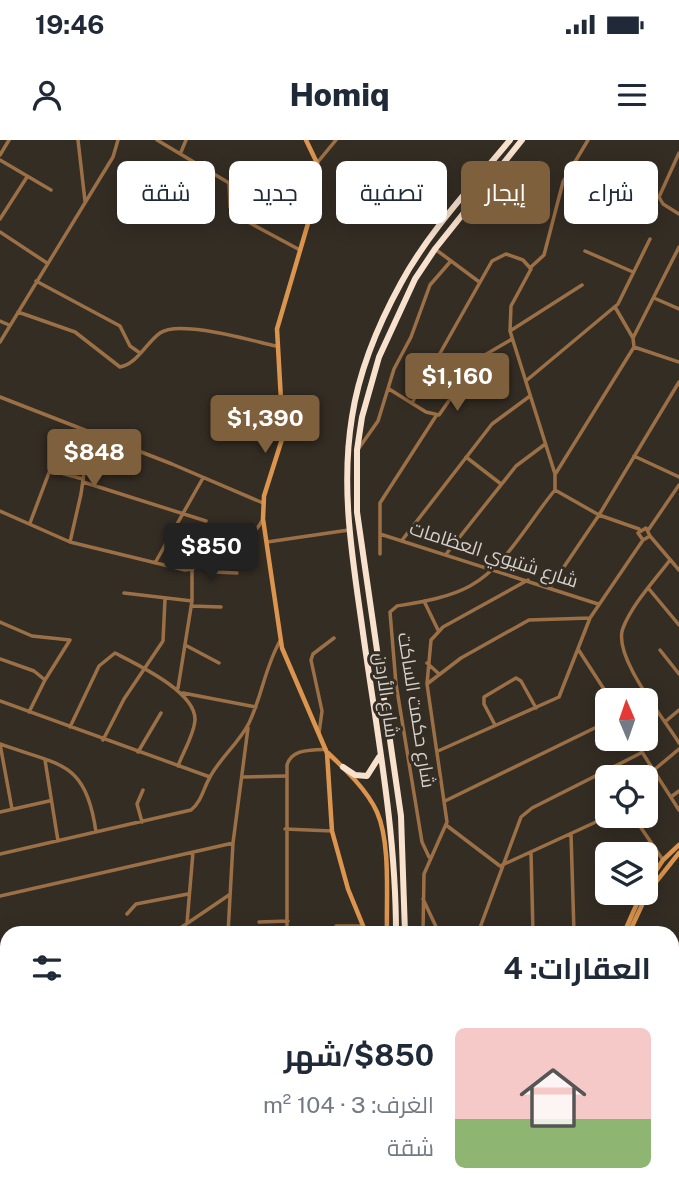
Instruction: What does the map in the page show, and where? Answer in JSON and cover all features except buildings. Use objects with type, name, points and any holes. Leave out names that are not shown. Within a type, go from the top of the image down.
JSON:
[{"type":"highway","name":"شارع الأردن","points":[[396,926],[395,853],[349,530],[348,460],[352,419],[360,383],[401,283],[423,247],[510,140]]},
{"type":"highway","name":"شارع الأردن","points":[[405,926],[403,834],[362,555],[357,450],[365,401],[379,357],[399,309],[435,249],[522,140]]},
{"type":"highway","points":[[343,767],[355,775],[368,776],[375,769],[379,755]]},
{"type":"street","points":[[0,155],[9,140]]},
{"type":"street","points":[[78,140],[85,203]]},
{"type":"street","points":[[0,342],[113,157],[118,140]]},
{"type":"street","points":[[157,140],[229,183]]},
{"type":"street","points":[[181,152],[186,140]]},
{"type":"street","points":[[306,140],[316,161]]},
{"type":"street","points":[[319,161],[336,140]]},
{"type":"street","points":[[589,140],[563,182],[544,255],[531,270],[510,306],[512,339],[555,474],[555,490],[600,515],[639,531],[648,529],[679,485]]},
{"type":"street","points":[[679,153],[659,197],[663,204],[679,214]]},
{"type":"street","points":[[0,160],[51,190]]},
{"type":"street","points":[[0,219],[27,177]]},
{"type":"street","points":[[251,224],[300,250]]},
{"type":"street","points":[[308,224],[278,323],[276,346],[282,444],[263,503],[263,519],[281,641],[326,751],[332,831],[348,889],[363,926],[336,926]]},
{"type":"street","points":[[0,232],[47,263]]},
{"type":"street","points":[[527,380],[615,307],[650,239]]},
{"type":"street","points":[[632,338],[679,247]]},
{"type":"street","points":[[435,249],[478,281]]},
{"type":"street","points":[[585,251],[633,272]]},
{"type":"street","points":[[412,403],[478,281],[492,261],[502,254],[512,255],[531,270]]},
{"type":"street","points":[[357,450],[378,421],[394,369],[411,337],[430,285],[450,262]]},
{"type":"street","points":[[36,281],[120,326],[130,346],[140,353]]},
{"type":"street","points":[[510,331],[582,285]]},
{"type":"street","points":[[654,298],[679,309]]},
{"type":"street","points":[[555,474],[634,347],[615,307]]},
{"type":"street","points":[[18,312],[75,332],[120,367],[129,364],[162,331],[177,328],[276,346]]},
{"type":"street","points":[[0,321],[9,325]]},
{"type":"street","points":[[380,554],[379,507],[383,498],[478,359],[512,339]]},
{"type":"street","points":[[634,347],[679,362]]},
{"type":"street","points":[[551,586],[600,515],[679,382]]},
{"type":"street","points":[[389,389],[437,416]]},
{"type":"street","points":[[403,539],[502,414],[530,396]]},
{"type":"street","points":[[0,397],[90,431],[263,503]]},
{"type":"street","points":[[225,414],[283,430]]},
{"type":"street","points":[[70,542],[90,431]]},
{"type":"street","points":[[447,553],[527,455],[544,445]]},
{"type":"street","points":[[634,456],[679,477]]},
{"type":"street","points":[[466,457],[501,484]]},
{"type":"street","points":[[30,523],[50,470],[206,521]]},
{"type":"street","points":[[155,563],[203,478]]},
{"type":"street","name":"شارع حكمت الساكت","points":[[429,857],[422,842],[402,724],[390,621],[394,607],[424,601],[470,586],[494,568],[555,490]]},
{"type":"street","points":[[0,512],[70,542],[155,563],[192,569],[244,542],[258,529],[263,519]]},
{"type":"street","points":[[648,529],[650,536],[679,570]]},
{"type":"street","points":[[267,542],[349,530]]},
{"type":"street","points":[[639,531],[643,540]]},
{"type":"street","name":"شارع شتيوي العظامات","points":[[380,534],[551,586],[599,604]]},
{"type":"street","points":[[438,751],[562,694],[590,618],[643,540],[650,536]]},
{"type":"street","points":[[168,537],[188,544]]},
{"type":"street","points":[[213,557],[216,572],[237,573]]},
{"type":"street","points":[[670,559],[626,622],[621,642],[626,660],[679,743]]},
{"type":"street","points":[[178,688],[191,604],[192,569]]},
{"type":"street","points":[[423,926],[422,897],[429,857],[446,825],[445,801],[427,684],[431,640],[438,629],[528,580]]},
{"type":"street","points":[[649,589],[679,625]]},
{"type":"street","points":[[124,593],[221,607]]},
{"type":"street","points":[[103,740],[124,699],[145,671],[165,635],[165,599]]},
{"type":"street","points":[[424,601],[438,629]]},
{"type":"street","points":[[427,684],[438,673],[529,620],[590,618]]},
{"type":"street","points":[[0,622],[25,634],[70,640],[29,712]]},
{"type":"street","points":[[319,733],[321,702],[311,660],[313,654],[334,638]]},
{"type":"street","points":[[0,854],[191,810],[201,798],[210,777],[248,726],[270,657],[281,641]]},
{"type":"street","points":[[186,646],[219,663]]},
{"type":"street","points":[[578,649],[603,688]]},
{"type":"street","points":[[660,650],[679,674]]},
{"type":"street","points":[[69,727],[93,677],[110,654],[115,653],[178,688],[193,710],[195,721],[178,766]]},
{"type":"street","points":[[0,659],[34,671],[45,680]]},
{"type":"street","points":[[427,662],[438,673]]},
{"type":"street","points":[[495,725],[483,702],[484,697],[514,679],[521,680],[536,708]]},
{"type":"street","points":[[183,693],[256,707]]},
{"type":"street","points":[[0,701],[210,777]]},
{"type":"street","points":[[666,721],[679,710]]},
{"type":"street","points":[[138,752],[160,713]]},
{"type":"street","points":[[228,926],[233,843],[248,726]]},
{"type":"street","points":[[445,801],[595,728]]},
{"type":"street","points":[[0,744],[69,770],[85,785],[92,804],[96,832]]},
{"type":"street","points":[[0,744],[12,809]]},
{"type":"street","points":[[658,766],[679,749]]},
{"type":"street","points":[[288,926],[285,776],[292,755],[326,751],[366,796],[380,823],[386,866],[387,926]]},
{"type":"street","points":[[618,765],[641,752],[650,765]]},
{"type":"street","points":[[45,760],[58,841]]},
{"type":"street","points":[[243,777],[285,776]]},
{"type":"street","points":[[480,926],[500,866],[515,830],[526,813],[595,778]]},
{"type":"street","points":[[658,778],[679,810]]},
{"type":"street","points":[[142,822],[137,804],[143,790]]},
{"type":"street","points":[[671,797],[679,790]]},
{"type":"street","points":[[0,812],[50,801]]},
{"type":"street","points":[[500,866],[595,823]]},
{"type":"street","points":[[446,825],[500,866]]},
{"type":"street","points":[[641,828],[663,860]]},
{"type":"street","points":[[285,829],[332,831]]},
{"type":"street","points":[[571,834],[574,926]]},
{"type":"street","points":[[0,896],[233,843]]},
{"type":"street","points":[[658,868],[679,845]]},
{"type":"street","points":[[187,923],[193,851]]},
{"type":"street","points":[[531,853],[533,926]]},
{"type":"street","points":[[630,926],[648,892],[679,853]]},
{"type":"street","points":[[127,914],[136,904],[188,894]]},
{"type":"street","points":[[183,926],[229,895]]},
{"type":"street","points":[[422,897],[436,926]]},
{"type":"street","points":[[629,926],[637,905]]},
{"type":"street","points":[[259,922],[288,921]]},
{"type":"street","points":[[679,995],[679,1006]]}]
